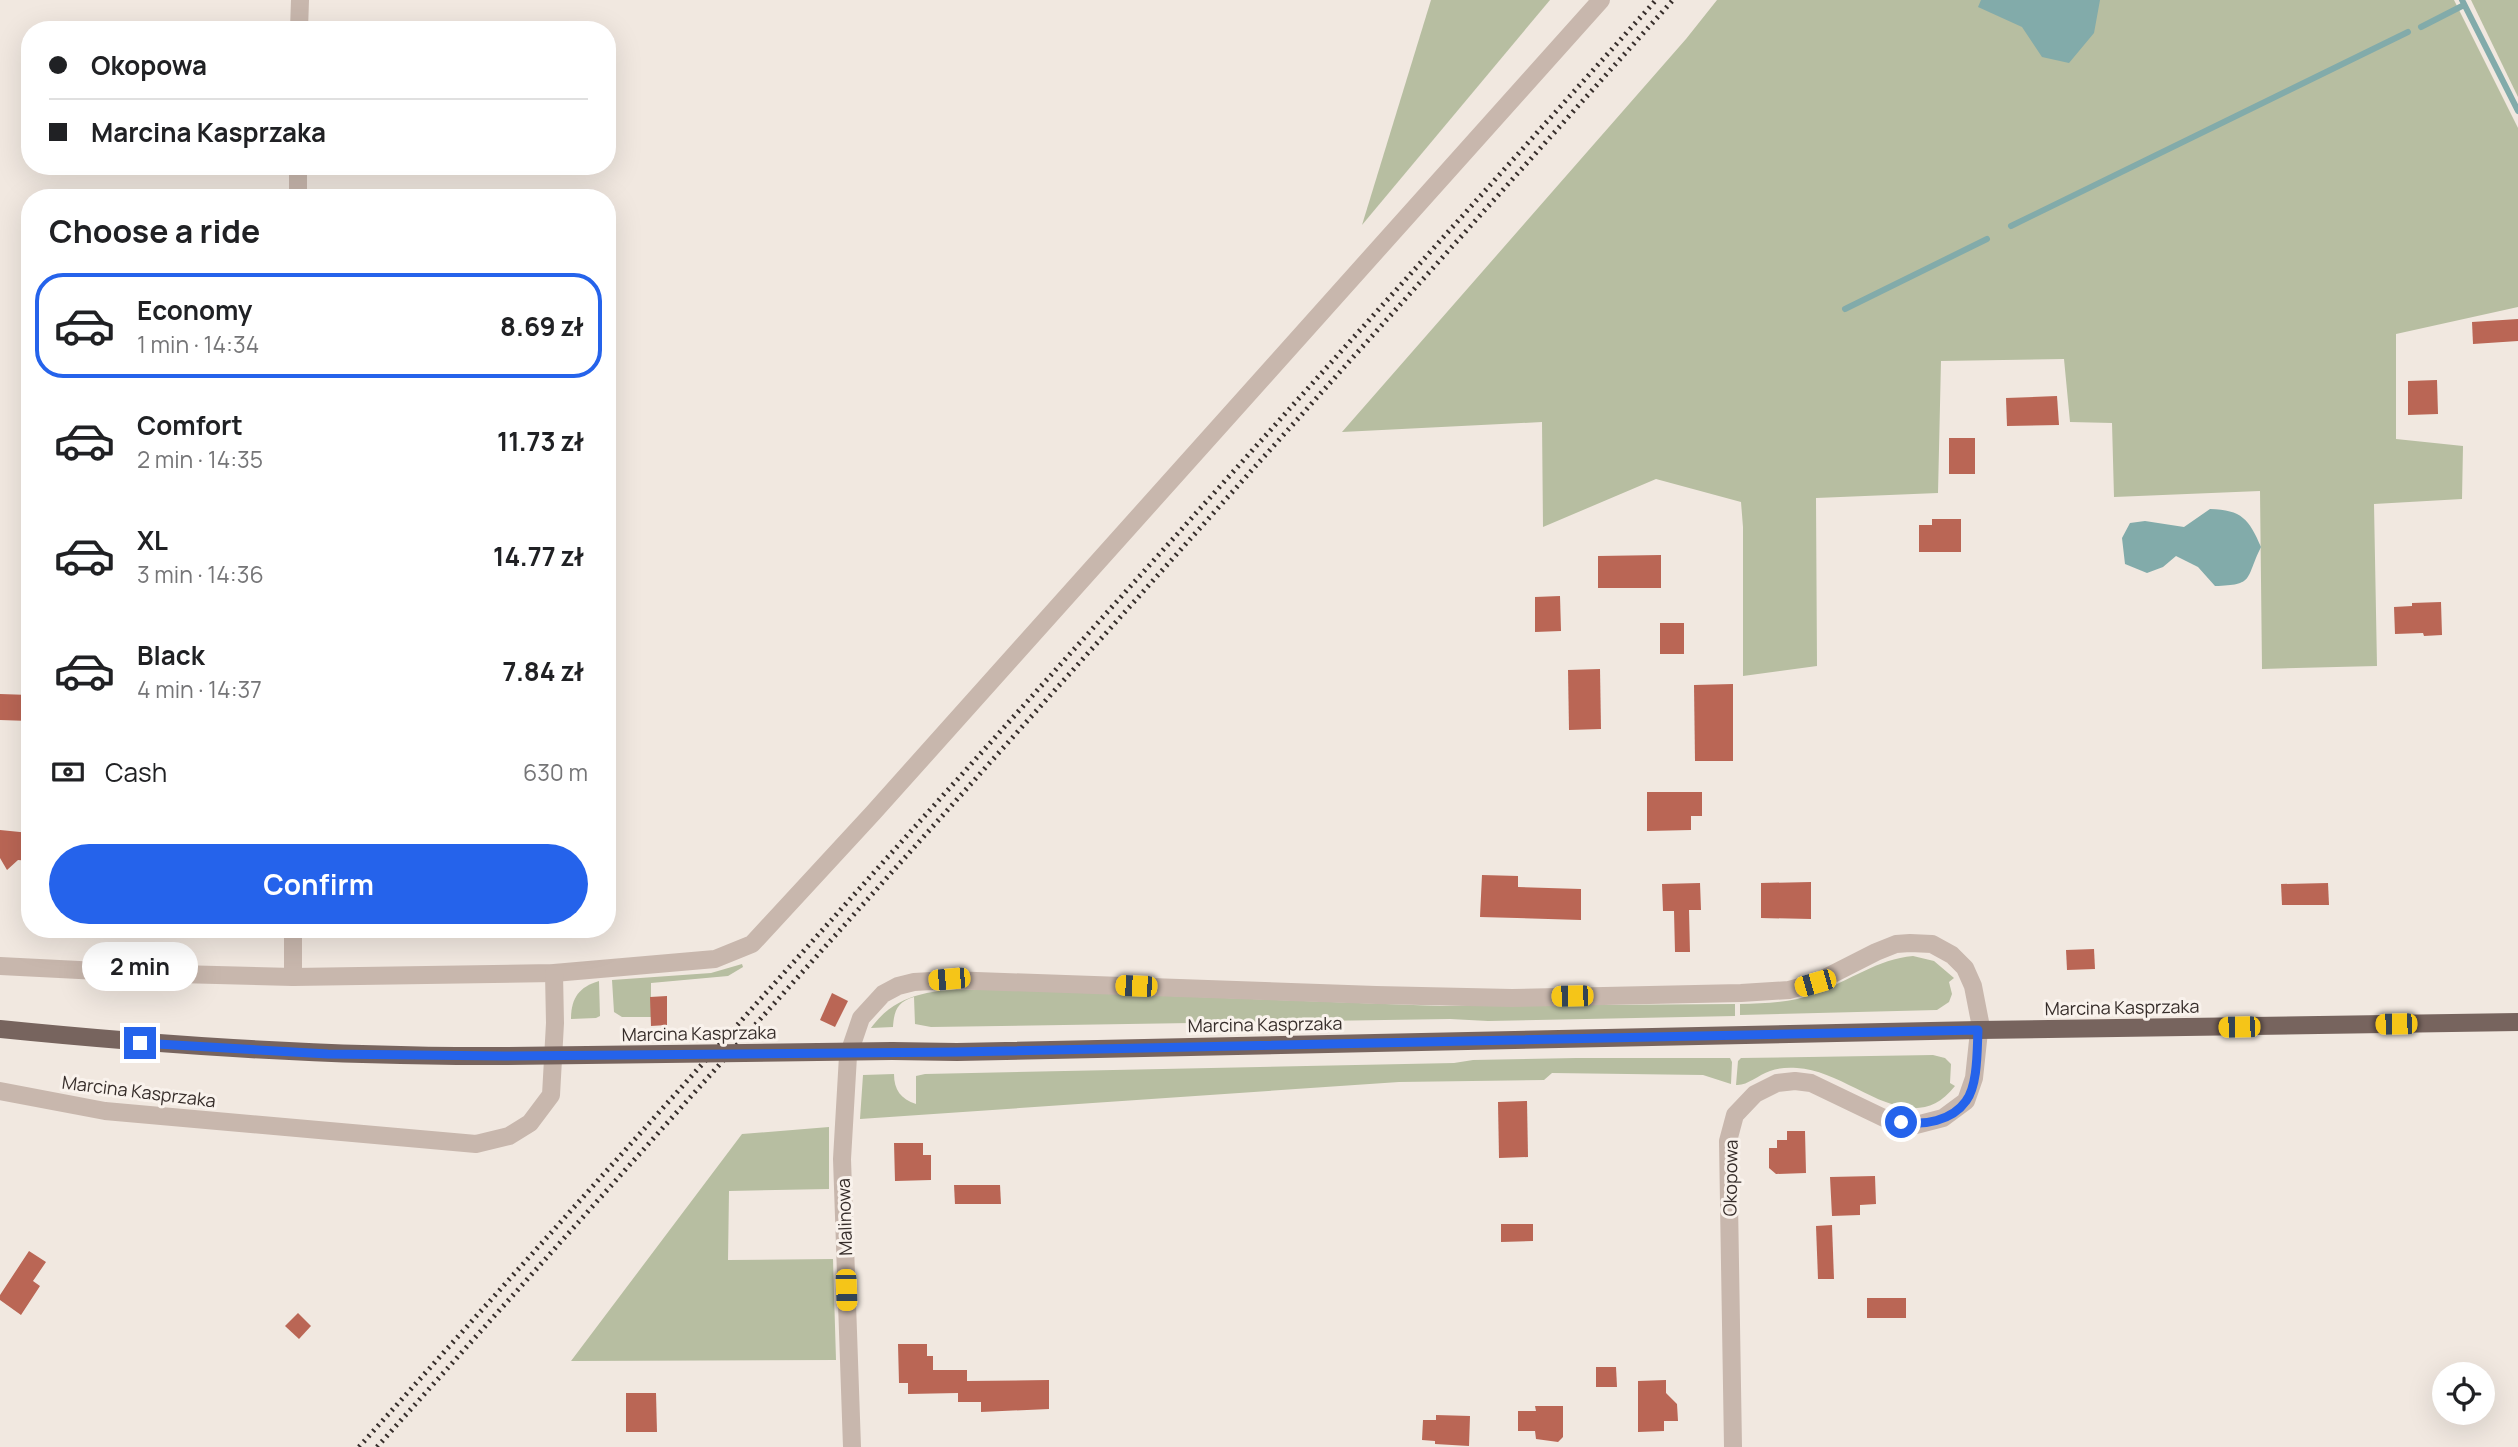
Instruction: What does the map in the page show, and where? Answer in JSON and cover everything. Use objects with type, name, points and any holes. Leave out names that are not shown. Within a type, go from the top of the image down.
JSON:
[{"type":"main road","name":"Marcina Kasprzaka","points":[[0,1029],[153,1044],[342,1054],[504,1056],[971,1051],[1978,1030],[2518,1022]]},
{"type":"street","points":[[299,21],[300,0]]},
{"type":"street","points":[[0,966],[293,977],[554,973],[715,959],[752,944],[873,813],[1601,0]]},
{"type":"street","points":[[292,938],[293,977]]},
{"type":"street","name":"Marcina Kasprzaka","points":[[856,1030],[862,1018],[883,994],[914,982],[949,979],[1512,998],[1738,993],[1789,990],[1815,983],[1896,944],[1910,943],[1932,944],[1952,955],[1965,968],[1974,992],[1980,1022],[1978,1030]]},
{"type":"street","name":"Marcina Kasprzaka","points":[[0,1091],[105,1111],[476,1144],[509,1136],[530,1123],[551,1095],[555,1023],[554,973]]},
{"type":"street","name":"Malinowa","points":[[852,1447],[842,1159],[848,1056],[856,1030]]},
{"type":"street","name":"Okopowa","points":[[1733,1447],[1728,1141],[1735,1115],[1755,1094],[1777,1083],[1796,1081],[1811,1083],[1885,1119],[1916,1125],[1943,1118],[1966,1101],[1975,1078],[1978,1030]]},
{"type":"green space","points":[[1431,0],[1550,0],[1362,225]]},
{"type":"green space","points":[[1717,0],[2454,0],[2518,128],[2518,307],[2396,334],[2396,439],[2463,446],[2462,499],[2374,504],[2377,666],[2262,669],[2260,491],[2114,497],[2112,423],[2070,422],[2064,359],[1941,361],[1938,493],[1816,498],[1817,666],[1743,676],[1741,502],[1656,479],[1543,527],[1542,422],[1342,432],[1686,39]]},
{"type":"green space","points":[[2471,0],[2518,0],[2518,97]]},
{"type":"green space","points":[[1913,956],[1934,961],[1954,978],[1949,982],[1952,994],[1949,1002],[1937,1010],[1740,1015],[1740,1004],[1798,999],[1888,961]]},
{"type":"green space","points":[[742,964],[743,967],[728,976],[651,983],[651,1017],[622,1017],[614,1012],[612,980],[711,973]]},
{"type":"green space","points":[[599,981],[600,1016],[571,1019],[577,994]]},
{"type":"green space","points":[[952,990],[1440,1006],[1735,1004],[1735,1016],[931,1027],[915,1024],[914,997],[898,1008],[893,1027],[871,1028],[884,1013],[899,1003],[916,996]]},
{"type":"green space","points":[[1933,1055],[1945,1058],[1951,1064],[1950,1083],[1955,1086],[1938,1102],[1919,1108],[1879,1100],[1838,1080],[1797,1068],[1773,1070],[1736,1085],[1738,1061],[1741,1058]]},
{"type":"green space","points":[[1576,1058],[1730,1058],[1731,1084],[1703,1075],[1552,1073],[1544,1080],[1399,1082],[860,1119],[863,1075],[894,1074],[899,1093],[916,1104],[916,1076],[925,1074]]},
{"type":"green space","points":[[829,1127],[829,1189],[729,1191],[728,1260],[833,1259],[836,1360],[571,1361],[742,1134]]},
{"type":"water","points":[[1981,0],[2100,0],[2094,33],[2069,63],[2042,57],[2022,27],[1978,7]]},
{"type":"water","points":[[2210,509],[2237,514],[2248,523],[2257,537],[2261,547],[2250,573],[2243,582],[2215,586],[2198,567],[2176,556],[2163,567],[2147,573],[2125,564],[2122,538],[2130,523],[2145,521],[2184,527]]},
{"type":"building","points":[[2518,319],[2518,341],[2473,344],[2472,322]]},
{"type":"building","points":[[2437,380],[2438,414],[2408,415],[2408,381]]},
{"type":"building","points":[[2057,396],[2059,425],[2007,426],[2006,398]]},
{"type":"building","points":[[1949,438],[1975,438],[1975,474],[1949,474]]},
{"type":"building","points":[[1932,519],[1961,519],[1961,552],[1919,552],[1919,525],[1932,525]]},
{"type":"building","points":[[1661,555],[1661,588],[1598,588],[1598,556]]},
{"type":"building","points":[[1560,596],[1561,631],[1535,632],[1535,597]]},
{"type":"building","points":[[2441,602],[2442,635],[2395,634],[2394,607]]},
{"type":"building","points":[[1660,623],[1684,623],[1684,654],[1660,654]]},
{"type":"building","points":[[1600,669],[1601,729],[1569,730],[1568,670]]},
{"type":"building","points":[[1733,684],[1733,761],[1695,761],[1694,685]]},
{"type":"building","points":[[0,694],[21,695],[21,721],[0,720]]},
{"type":"building","points":[[1647,792],[1702,792],[1702,816],[1691,816],[1691,830],[1647,831]]},
{"type":"building","points":[[0,830],[21,832],[21,860],[7,870],[0,858]]},
{"type":"building","points":[[1482,875],[1518,876],[1518,887],[1581,889],[1581,920],[1480,917]]},
{"type":"building","points":[[1811,882],[1811,919],[1761,918],[1761,883]]},
{"type":"building","points":[[1700,883],[1701,910],[1689,910],[1690,952],[1675,952],[1674,911],[1663,911],[1662,884]]},
{"type":"building","points":[[2328,883],[2329,905],[2282,905],[2281,884]]},
{"type":"building","points":[[2094,949],[2095,969],[2067,970],[2066,950]]},
{"type":"building","points":[[832,993],[848,1001],[835,1027],[820,1020]]},
{"type":"building","points":[[667,996],[667,1025],[651,1026],[650,997]]},
{"type":"building","points":[[1527,1101],[1528,1157],[1499,1158],[1498,1102]]},
{"type":"building","points":[[1787,1131],[1805,1131],[1806,1173],[1776,1174],[1769,1168],[1769,1148],[1777,1148],[1777,1140],[1787,1140]]},
{"type":"building","points":[[894,1143],[923,1143],[923,1155],[931,1155],[931,1180],[895,1181]]},
{"type":"building","points":[[1875,1176],[1876,1204],[1860,1205],[1860,1215],[1832,1216],[1830,1177]]},
{"type":"building","points":[[954,1185],[1000,1185],[1001,1204],[955,1204]]},
{"type":"building","points":[[1501,1224],[1533,1224],[1533,1241],[1501,1242]]},
{"type":"building","points":[[1832,1225],[1834,1279],[1818,1279],[1816,1226]]},
{"type":"building","points":[[29,1251],[46,1262],[33,1281],[40,1286],[21,1315],[0,1300],[0,1295]]},
{"type":"building","points":[[1867,1298],[1906,1298],[1906,1318],[1867,1318]]},
{"type":"building","points":[[298,1313],[311,1326],[299,1339],[285,1326]]},
{"type":"building","points":[[898,1344],[927,1344],[927,1356],[933,1356],[933,1370],[967,1370],[967,1381],[1049,1380],[1049,1409],[981,1412],[981,1402],[958,1402],[958,1393],[908,1394],[908,1383],[899,1383]]},
{"type":"building","points":[[1596,1367],[1616,1367],[1617,1387],[1596,1387]]},
{"type":"building","points":[[1666,1380],[1666,1393],[1677,1404],[1678,1421],[1664,1421],[1664,1431],[1638,1432],[1638,1381]]},
{"type":"building","points":[[626,1393],[656,1393],[657,1432],[626,1432]]},
{"type":"building","points":[[1535,1406],[1563,1406],[1563,1437],[1558,1442],[1536,1439],[1535,1431],[1518,1431],[1518,1411],[1536,1411]]},
{"type":"building","points":[[1436,1415],[1470,1416],[1469,1446],[1435,1444],[1435,1441],[1422,1440],[1423,1420],[1436,1420]]},
{"type":"waterway","points":[[2462,0],[2518,111]]},
{"type":"waterway","points":[[2421,27],[2464,5]]},
{"type":"waterway","points":[[2011,226],[2408,32]]},
{"type":"waterway","points":[[1845,309],[1987,239]]},
{"type":"railway","points":[[359,1447],[1656,0]]},
{"type":"railway","points":[[377,1447],[1673,0]]},
{"type":"route","points":[[140,1043],[328,1054],[504,1056],[957,1052],[1978,1030],[1975,1078],[1966,1101],[1943,1118],[1916,1125],[1901,1122]]}]
